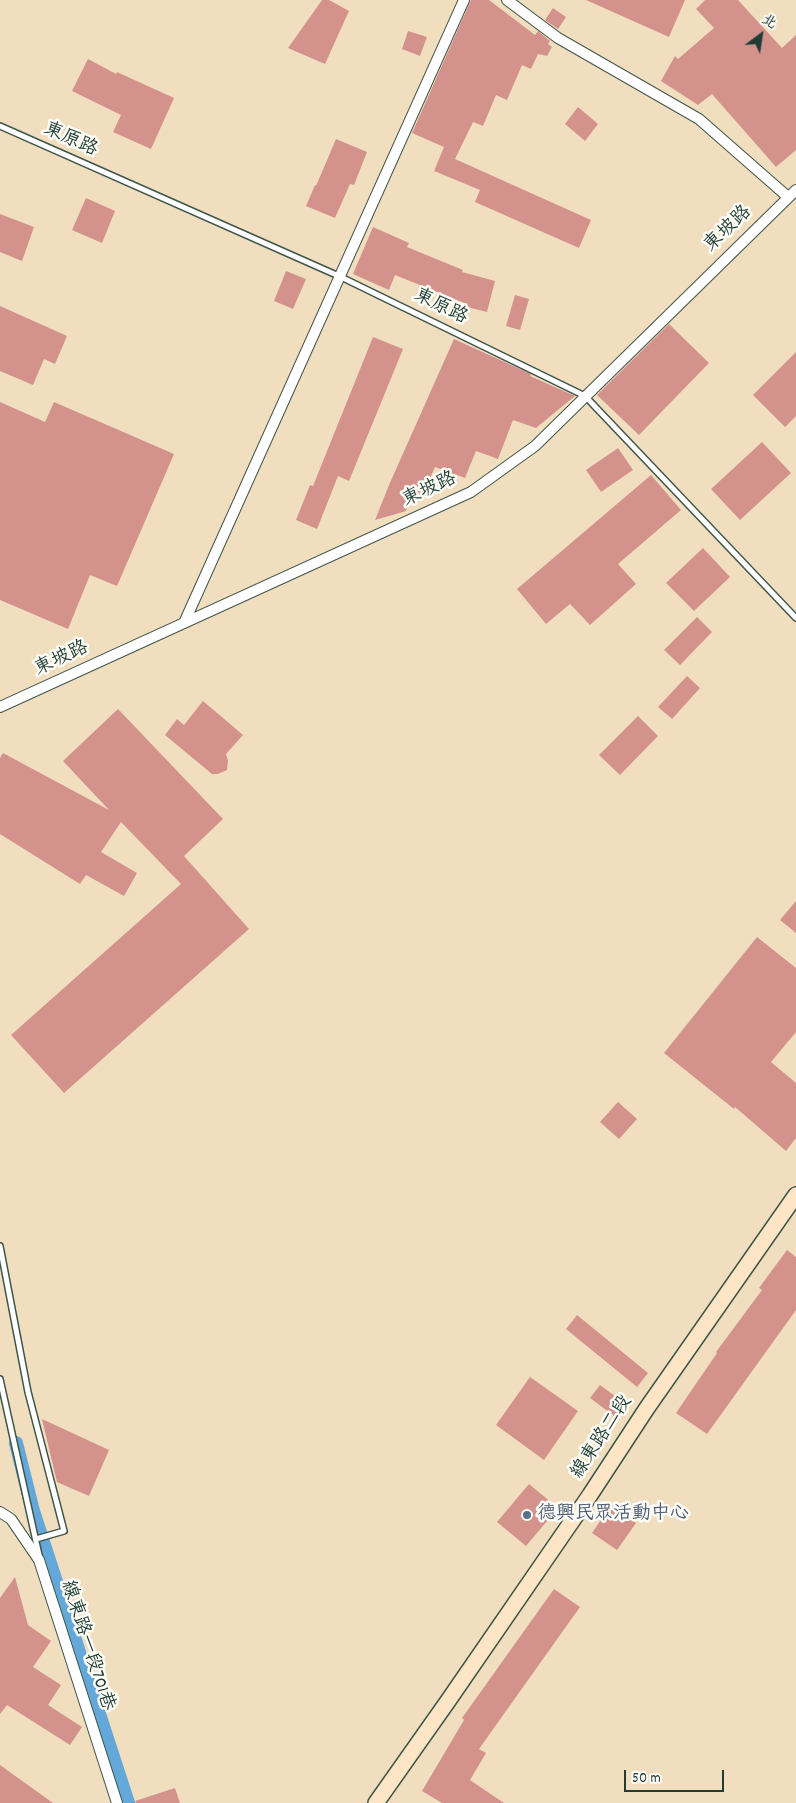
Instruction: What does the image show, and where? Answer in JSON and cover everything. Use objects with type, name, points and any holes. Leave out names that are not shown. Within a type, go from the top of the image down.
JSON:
[{"type":"main road","name":"線東路二段","points":[[376,1803],[590,1495],[647,1408],[796,1195]]},
{"type":"street","points":[[184,623],[464,0]]},
{"type":"street","points":[[507,0],[558,38],[699,119],[788,197]]},
{"type":"street","name":"東坡路","points":[[0,707],[471,492],[535,446],[796,190]]},
{"type":"street","name":"線東路一段701巷","points":[[0,1512],[11,1518],[40,1560],[117,1803]]},
{"type":"lane","name":"東原路","points":[[0,126],[341,277],[585,396],[796,618]]},
{"type":"lane","points":[[0,1246],[28,1392],[64,1531],[36,1539]]},
{"type":"lane","points":[[0,1380],[40,1560]]},
{"type":"building","points":[[322,0],[329,0],[349,11],[325,64],[288,48]]},
{"type":"building","points":[[471,0],[489,0],[535,35],[538,31],[550,41],[548,44],[552,47],[547,56],[538,54],[531,69],[522,65],[507,100],[496,95],[483,126],[473,122],[455,159],[591,220],[579,248],[475,202],[480,190],[434,171],[444,147],[412,133]]},
{"type":"building","points":[[586,0],[685,0],[669,37]]},
{"type":"building","points":[[705,0],[738,0],[782,48],[796,35],[796,150],[776,167],[712,94],[698,105],[661,81],[675,56],[678,59],[714,28],[696,9]]},
{"type":"building","points":[[553,8],[566,17],[558,29],[545,20]]},
{"type":"building","points":[[408,31],[427,37],[420,56],[402,49]]},
{"type":"building","points":[[88,59],[116,74],[117,72],[174,98],[151,149],[113,132],[121,115],[72,91]]},
{"type":"building","points":[[578,107],[598,124],[585,141],[565,124]]},
{"type":"building","points":[[336,139],[367,152],[354,185],[350,184],[335,218],[306,206]]},
{"type":"building","points":[[86,198],[115,211],[102,243],[72,230]]},
{"type":"building","points":[[0,214],[34,227],[22,261],[0,252]]},
{"type":"building","points":[[373,227],[409,243],[407,247],[463,270],[462,272],[495,281],[487,312],[467,307],[467,304],[395,275],[389,290],[353,274]]},
{"type":"building","points":[[286,271],[306,279],[293,309],[274,301]]},
{"type":"building","points":[[515,295],[529,299],[520,330],[506,326]]},
{"type":"building","points":[[0,306],[67,336],[55,364],[44,359],[33,385],[0,371]]},
{"type":"building","points":[[669,324],[709,363],[639,435],[597,395]]},
{"type":"building","points":[[373,337],[403,349],[349,481],[338,476],[317,529],[296,520],[310,485],[313,486]]},
{"type":"building","points":[[454,339],[575,396],[536,428],[513,420],[498,459],[476,451],[465,478],[435,467],[422,496],[414,492],[406,511],[375,520],[389,485]]},
{"type":"building","points":[[796,352],[796,416],[785,427],[753,395]]},
{"type":"building","points":[[0,402],[45,422],[54,402],[174,454],[117,586],[90,575],[68,629],[0,600]]},
{"type":"building","points":[[762,442],[791,473],[740,520],[711,489]]},
{"type":"building","points":[[618,448],[633,470],[601,492],[586,470]]},
{"type":"building","points":[[651,475],[681,510],[618,564],[636,584],[590,625],[570,604],[546,624],[517,589]]},
{"type":"building","points":[[703,548],[730,577],[694,611],[666,583]]},
{"type":"building","points":[[697,617],[712,632],[680,665],[664,650]]},
{"type":"building","points":[[687,676],[700,688],[672,719],[658,707]]},
{"type":"building","points":[[203,701],[243,735],[226,754],[228,761],[227,770],[218,774],[212,774],[165,735],[177,719],[184,725]]},
{"type":"building","points":[[118,709],[223,819],[184,856],[249,929],[64,1093],[11,1035],[181,884],[121,822],[101,852],[137,873],[124,896],[86,875],[80,884],[0,834],[0,758],[3,753],[109,810],[63,761]]},
{"type":"building","points":[[638,716],[658,736],[620,775],[599,755]]},
{"type":"building","points":[[796,901],[796,933],[780,920]]},
{"type":"building","points":[[757,937],[796,968],[796,1032],[771,1062],[796,1083],[796,1138],[786,1151],[735,1107],[734,1109],[664,1053]]},
{"type":"building","points":[[618,1102],[637,1119],[619,1139],[600,1122]]},
{"type":"building","points":[[787,1250],[796,1257],[796,1310],[707,1434],[676,1413],[716,1352],[762,1290],[759,1288]]},
{"type":"building","points":[[577,1315],[648,1373],[637,1387],[566,1329]]},
{"type":"building","points":[[530,1377],[578,1411],[544,1460],[496,1425]]},
{"type":"building","points":[[600,1385],[627,1405],[617,1418],[590,1398]]},
{"type":"building","points":[[42,1419],[109,1450],[89,1496],[57,1482]]},
{"type":"building","name":"德興民眾活動中心","points":[[529,1484],[558,1508],[526,1546],[497,1522]]},
{"type":"building","points":[[611,1505],[636,1523],[617,1550],[592,1533]]},
{"type":"building","points":[[15,1577],[28,1625],[51,1641],[33,1667],[61,1685],[48,1705],[82,1727],[70,1745],[7,1705],[0,1714],[0,1598]]},
{"type":"building","points":[[554,1589],[580,1607],[479,1749],[486,1753],[470,1780],[504,1803],[442,1803],[422,1791],[464,1720],[462,1718]]},
{"type":"building","points":[[0,1765],[53,1803],[0,1803]]},
{"type":"building","points":[[175,1788],[180,1803],[136,1803],[135,1801]]},
{"type":"waterway","points":[[16,1443],[33,1511],[128,1803]]},
{"type":"place","name":"德興民眾活動中心","points":[[527,1515]]}]
